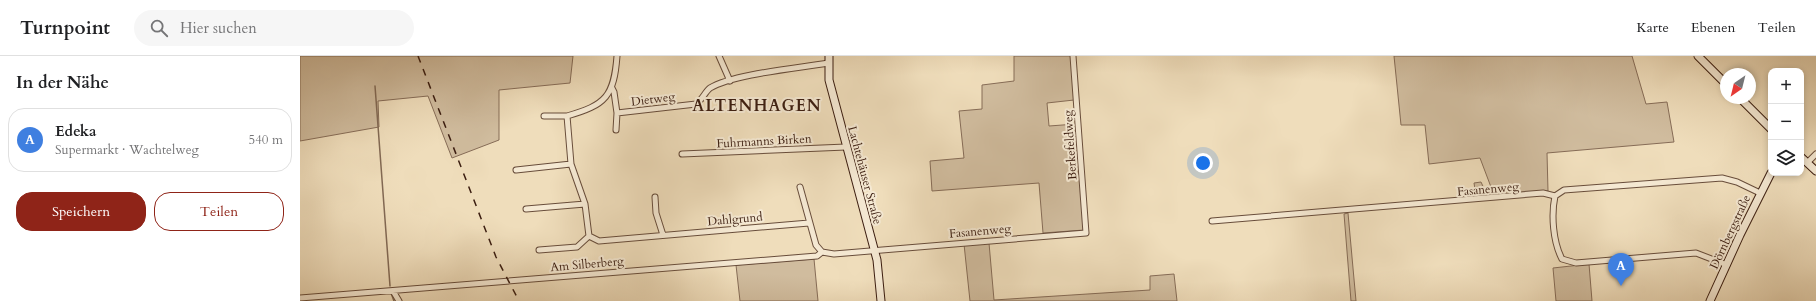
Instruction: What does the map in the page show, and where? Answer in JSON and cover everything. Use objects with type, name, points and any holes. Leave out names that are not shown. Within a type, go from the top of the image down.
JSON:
[{"type":"street","points":[[544,116],[567,116],[590,109],[602,101],[612,88],[617,56]]},
{"type":"street","points":[[719,56],[730,81]]},
{"type":"street","name":"Berkefeldweg","points":[[1072,56],[1086,232]]},
{"type":"street","points":[[1698,56],[1720,78]]},
{"type":"street","name":"Dietweg","points":[[617,113],[696,104],[702,100],[709,89],[730,81],[828,60]]},
{"type":"street","name":"Lachtehäuser Straße","points":[[828,60],[829,80],[875,250],[881,301]]},
{"type":"street","name":"Dietweg","points":[[612,88],[617,113],[616,130]]},
{"type":"street","points":[[1746,104],[1768,126]]},
{"type":"street","points":[[540,250],[577,247],[589,236],[585,204],[571,164],[567,116]]},
{"type":"street","name":"Fuhrmanns Birken","points":[[682,154],[846,147]]},
{"type":"street","points":[[1807,163],[1816,154]]},
{"type":"street","points":[[1804,160],[1816,171]]},
{"type":"street","points":[[516,170],[571,164]]},
{"type":"street","name":"Dörnbergstraße","points":[[1710,301],[1769,176]]},
{"type":"street","name":"Fasanenweg","points":[[1212,222],[1543,193],[1555,196],[1564,190],[1722,178],[1737,182],[1760,194]]},
{"type":"street","points":[[800,187],[816,245],[822,252]]},
{"type":"street","points":[[1555,196],[1553,206],[1557,249],[1562,259],[1576,263],[1696,253],[1726,265]]},
{"type":"street","points":[[655,197],[656,213],[663,235]]},
{"type":"street","points":[[526,209],[585,204]]},
{"type":"street","name":"Dahlgrund","points":[[589,236],[599,241],[810,223]]},
{"type":"street","name":"Fasanenweg","points":[[875,250],[1086,232]]},
{"type":"street","name":"Am Silberberg","points":[[300,298],[816,256],[822,252],[834,254],[875,250]]},
{"type":"street","points":[[393,291],[398,301]]},
{"type":"shaded area","points":[[300,56],[573,56],[570,83],[499,90],[499,140],[452,158],[428,96],[378,101],[379,127],[300,141]]},
{"type":"shaded area","points":[[1014,56],[1071,56],[1074,100],[1047,103],[1049,126],[1076,124],[1084,230],[1043,233],[1039,183],[932,191],[930,161],[964,158],[959,111],[982,109],[982,85],[1014,81]]},
{"type":"shaded area","points":[[1394,56],[1632,56],[1646,104],[1667,102],[1674,142],[1547,153],[1548,191],[1494,195],[1480,158],[1429,164],[1425,125],[1401,125]]},
{"type":"shaded area","points":[[1481,182],[1487,195],[1476,196],[1474,183]]},
{"type":"shaded area","points":[[1348,213],[1356,301],[1351,301],[1344,214]]},
{"type":"shaded area","points":[[989,243],[994,300],[1150,290],[1150,276],[1174,274],[1177,301],[970,301],[964,244]]},
{"type":"shaded area","points":[[814,259],[818,301],[740,301],[736,265]]},
{"type":"shaded area","points":[[1589,264],[1592,301],[1556,301],[1553,268]]},
{"type":"waterway","points":[[375,86],[390,286]]},
{"type":"waterway","points":[[391,293],[394,301]]},
{"type":"railway","points":[[418,56],[496,257],[519,301]]},
{"type":"place","name":"Edeka","points":[[1621,286]]},
{"type":"district","name":"ALTENHAGEN","points":[[757,105]]}]
